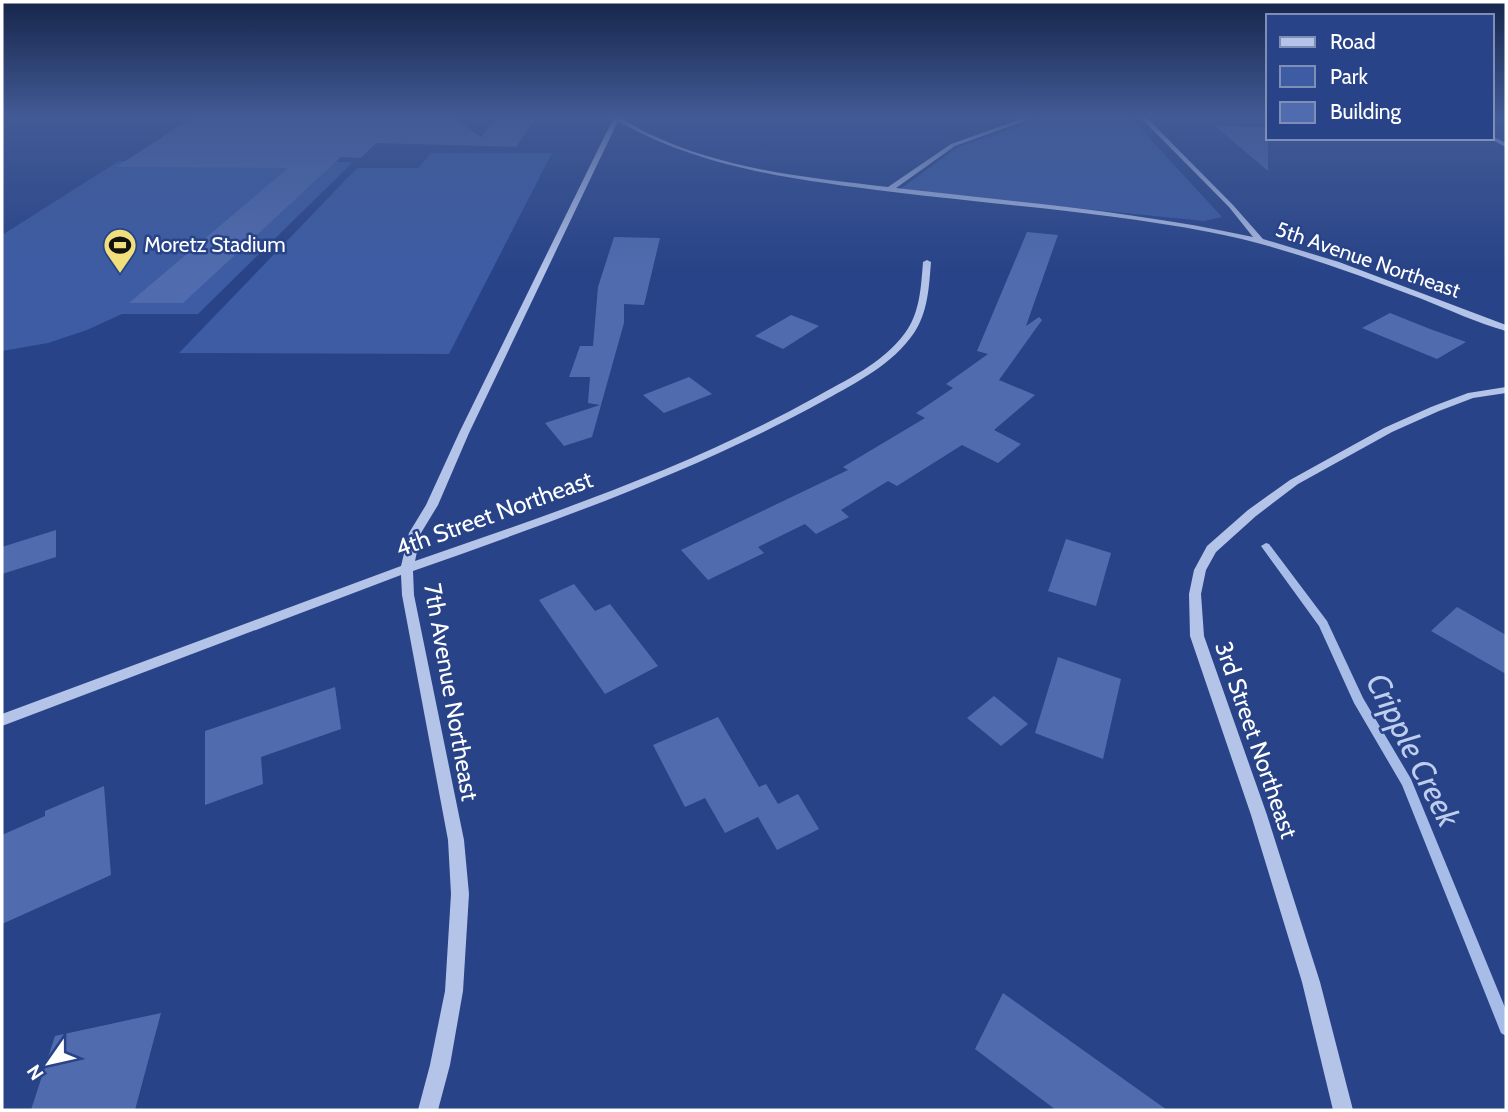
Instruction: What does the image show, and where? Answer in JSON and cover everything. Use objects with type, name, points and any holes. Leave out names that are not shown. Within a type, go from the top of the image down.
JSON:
[{"type":"street","name":"7th Avenue Northeast","points":[[428,1110],[440,1066],[454,991],[460,894],[456,840],[408,594],[407,568],[415,533],[432,505],[468,423],[592,169]]},
{"type":"street","points":[[759,169],[890,189],[1186,225],[1260,241]]},
{"type":"street","points":[[890,189],[919,169]]},
{"type":"street","name":"5th Avenue Northeast","points":[[1194,169],[1231,206],[1260,241],[1336,264],[1506,328]]},
{"type":"street","name":"4th Street Northeast","points":[[2,720],[640,483],[757,431],[870,370],[891,354],[918,321],[924,305],[927,262]]},
{"type":"street","name":"3rd Street Northeast","points":[[1343,1110],[1311,982],[1259,814],[1197,636],[1195,594],[1200,570],[1212,549],[1252,513],[1294,482],[1388,430],[1435,409],[1471,395],[1506,390]]},
{"type":"green space","name":"Moretz Stadium","points":[[107,169],[346,169],[198,314],[122,314],[87,330],[48,343],[2,351],[2,235]]},
{"type":"green space","points":[[356,169],[544,169],[449,354],[179,353]]},
{"type":"green space","points":[[928,169],[1178,169],[1222,217],[1204,221],[899,190]]},
{"type":"building","points":[[287,169],[328,169],[183,303],[129,303]]},
{"type":"building","points":[[1027,232],[1058,235],[1026,326],[1039,317],[1042,320],[999,380],[1035,395],[994,430],[1021,444],[998,463],[962,445],[897,486],[888,481],[841,510],[849,517],[816,534],[805,524],[758,547],[764,553],[708,580],[681,550],[848,470],[843,467],[925,418],[916,413],[953,388],[946,384],[988,354],[977,351]]},
{"type":"building","points":[[614,237],[660,238],[644,305],[624,304],[624,323],[592,437],[564,446],[545,423],[600,405],[588,403],[590,377],[569,377],[580,346],[593,346],[598,287]]},
{"type":"building","points":[[1390,313],[1466,342],[1437,359],[1362,328]]},
{"type":"building","points":[[791,315],[819,326],[783,349],[755,336]]},
{"type":"building","points":[[689,377],[712,394],[664,413],[643,395]]},
{"type":"building","points":[[56,530],[56,557],[2,574],[2,547]]},
{"type":"building","points":[[1066,539],[1111,553],[1096,606],[1048,591]]},
{"type":"building","points":[[574,584],[595,611],[610,604],[658,666],[605,694],[539,600]]},
{"type":"building","points":[[1457,607],[1506,635],[1506,674],[1431,631]]},
{"type":"building","points":[[1058,657],[1121,679],[1103,759],[1035,733]]},
{"type":"building","points":[[335,687],[341,729],[261,757],[263,784],[205,805],[205,731]]},
{"type":"building","points":[[994,696],[1028,724],[1001,746],[967,718]]},
{"type":"building","points":[[718,717],[759,787],[766,784],[778,804],[798,794],[819,829],[777,850],[758,817],[725,833],[705,798],[685,807],[653,745]]},
{"type":"building","points":[[104,786],[111,875],[2,924],[2,835],[45,816],[45,811]]},
{"type":"building","points":[[1003,993],[1167,1110],[1056,1110],[975,1049]]},
{"type":"building","points":[[161,1013],[135,1110],[31,1110],[55,1036]]},
{"type":"waterway","name":"Cripple Creek","points":[[1266,546],[1323,624],[1358,700],[1407,783],[1506,1028]]},
{"type":"place","name":"Moretz Stadium","points":[[120,275]]}]
